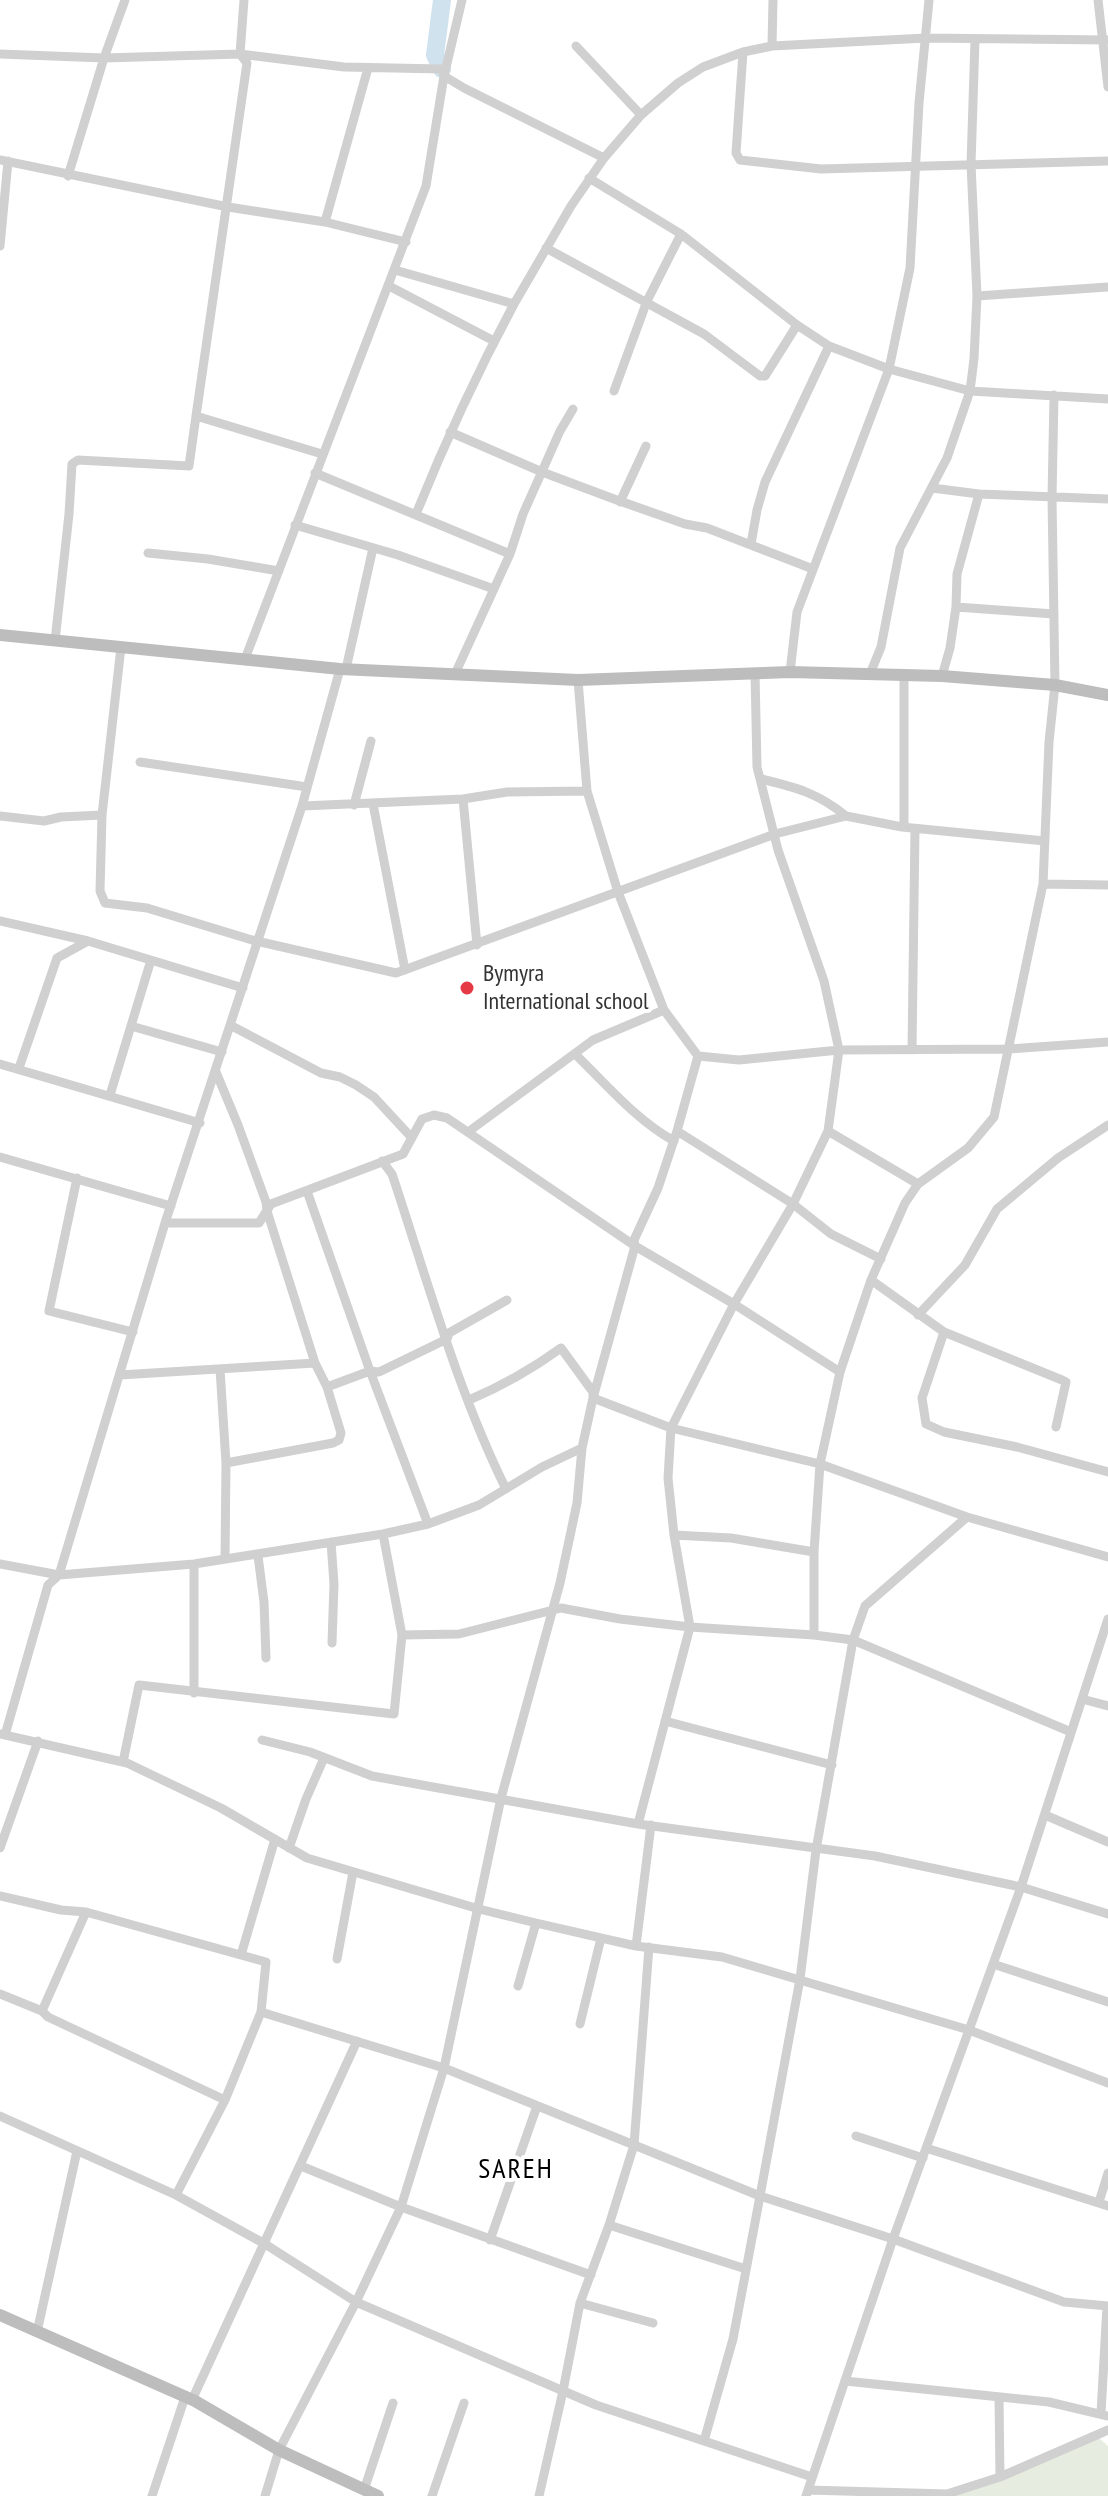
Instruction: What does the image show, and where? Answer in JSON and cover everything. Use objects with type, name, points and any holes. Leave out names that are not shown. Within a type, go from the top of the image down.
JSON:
[{"type":"street","points":[[68,176],[125,0]]},
{"type":"street","points":[[55,641],[72,464],[78,460],[189,466],[247,63],[240,54],[244,0]]},
{"type":"street","points":[[245,659],[426,186],[444,76],[462,0]]},
{"type":"street","points":[[772,46],[773,0]]},
{"type":"street","points":[[790,672],[797,612],[889,369],[910,268],[929,0]]},
{"type":"street","points":[[1098,0],[1108,87]]},
{"type":"street","points":[[416,514],[450,432],[494,341],[546,248],[604,158],[641,115],[678,83],[703,67],[743,52],[772,46],[926,38],[1105,40]]},
{"type":"street","points":[[870,674],[881,647],[900,548],[947,458],[970,391],[977,296],[971,164],[975,40]]},
{"type":"street","points":[[576,46],[641,115]]},
{"type":"street","points":[[743,52],[737,158],[821,169],[1108,161]]},
{"type":"street","points":[[0,54],[104,58],[240,54],[368,68],[442,69],[444,76],[464,88],[604,158]]},
{"type":"street","points":[[325,222],[368,68]]},
{"type":"street","points":[[0,246],[4,160],[68,176],[228,207],[325,222],[406,242]]},
{"type":"street","points":[[589,178],[681,234],[797,325],[829,346],[889,369],[970,391],[1108,399]]},
{"type":"street","points":[[614,391],[647,301],[681,234]]},
{"type":"street","points":[[546,248],[704,334],[763,377],[797,325]]},
{"type":"street","points":[[395,270],[514,304]]},
{"type":"street","points":[[389,286],[494,341]]},
{"type":"street","points":[[977,296],[1108,287]]},
{"type":"street","points":[[751,544],[765,482],[829,346]]},
{"type":"street","points":[[814,1635],[814,1552],[820,1464],[840,1372],[871,1280],[905,1203],[918,1184],[968,1148],[994,1117],[1043,884],[1049,742],[1055,685],[1054,395]]},
{"type":"street","points":[[455,674],[510,554],[523,514],[573,409]]},
{"type":"street","points":[[196,416],[322,454]]},
{"type":"street","points":[[450,432],[620,502],[751,544],[813,569]]},
{"type":"street","points":[[620,502],[646,446]]},
{"type":"street","points":[[315,473],[510,554]]},
{"type":"street","points":[[932,488],[979,494],[1108,499]]},
{"type":"street","points":[[942,676],[950,648],[957,574],[979,494]]},
{"type":"street","points":[[295,525],[494,589]]},
{"type":"street","points":[[373,548],[343,669],[302,806],[165,1223],[59,1575],[48,1585],[2,1735],[123,1762],[221,1808],[307,1858],[536,1923],[636,1946],[722,1957],[969,2030],[1108,2083]]},
{"type":"street","points":[[148,553],[279,571]]},
{"type":"street","points":[[956,607],[1054,614]]},
{"type":"street","points":[[0,635],[343,669],[578,680],[790,672],[942,676],[1055,685],[1108,695]]},
{"type":"street","points":[[121,647],[102,815],[100,891],[105,903],[147,908],[257,941],[396,973],[775,834],[846,816],[910,828],[1045,841]]},
{"type":"street","points":[[638,1824],[690,1627],[668,1478],[671,1428],[734,1304],[793,1204],[828,1131],[839,1050],[824,981],[775,834],[757,767],[755,673]]},
{"type":"street","points":[[904,675],[910,828],[912,1050]]},
{"type":"street","points":[[578,680],[587,791],[618,892],[664,1010],[698,1056],[739,1060],[839,1050],[1009,1049],[1108,1042]]},
{"type":"street","points":[[354,805],[371,741]]},
{"type":"street","points":[[140,762],[307,787]]},
{"type":"street","points":[[761,779],[801,788],[828,801],[846,816]]},
{"type":"street","points":[[302,806],[463,799],[507,792],[587,791]]},
{"type":"street","points":[[463,799],[477,945]]},
{"type":"street","points":[[373,804],[405,970]]},
{"type":"street","points":[[0,816],[44,821],[102,815]]},
{"type":"street","points":[[1043,884],[1108,885]]},
{"type":"street","points":[[0,921],[88,941],[243,988]]},
{"type":"street","points":[[19,1068],[57,958],[88,941]]},
{"type":"street","points":[[110,1095],[151,960]]},
{"type":"street","points":[[468,1132],[593,1040],[664,1010]]},
{"type":"street","points":[[230,1025],[321,1073],[356,1085],[374,1097],[412,1138]]},
{"type":"street","points":[[131,1026],[222,1052]]},
{"type":"street","points":[[575,1054],[627,1105],[793,1204],[831,1234],[881,1259]]},
{"type":"street","points":[[265,2496],[279,2450],[356,2302],[401,2207],[444,2068],[501,1798],[577,1503],[582,1448],[593,1398],[635,1246],[634,1240],[658,1188],[698,1056]]},
{"type":"street","points":[[0,1064],[200,1123]]},
{"type":"street","points":[[216,1072],[266,1202],[315,1363],[327,1387],[341,1433],[339,1440],[226,1463]]},
{"type":"street","points":[[165,1223],[259,1223],[271,1204],[403,1154],[422,1119],[434,1115],[447,1118],[635,1246],[734,1304],[840,1372]]},
{"type":"street","points":[[918,1315],[965,1265],[997,1209],[1058,1158],[1108,1125]]},
{"type":"street","points":[[828,1131],[918,1184]]},
{"type":"street","points":[[0,1157],[171,1206]]},
{"type":"street","points":[[382,1161],[392,1174],[469,1400],[488,1452],[506,1489]]},
{"type":"street","points":[[77,1178],[49,1311],[133,1332]]},
{"type":"street","points":[[307,1191],[428,1524]]},
{"type":"street","points":[[871,1280],[944,1332],[1066,1382],[1056,1427]]},
{"type":"street","points":[[327,1387],[370,1371],[379,1372],[447,1339],[449,1333],[507,1300]]},
{"type":"street","points":[[944,1332],[922,1398],[926,1424],[944,1432],[1017,1447],[1108,1472]]},
{"type":"street","points":[[469,1400],[496,1389],[561,1348],[593,1392],[593,1398]]},
{"type":"street","points":[[120,1375],[315,1363]]},
{"type":"street","points":[[220,1369],[226,1463],[225,1559]]},
{"type":"street","points":[[593,1398],[671,1428],[820,1464],[967,1517],[1108,1557]]},
{"type":"street","points":[[0,1564],[59,1575],[258,1556],[383,1534],[428,1524],[479,1505],[542,1467],[582,1448]]},
{"type":"street","points":[[704,2441],[733,2339],[760,2196],[800,1979],[816,1850],[853,1640],[865,1606],[967,1517]]},
{"type":"street","points":[[123,1762],[139,1685],[394,1714],[402,1635],[383,1534]]},
{"type":"street","points":[[674,1535],[731,1538],[814,1552]]},
{"type":"street","points":[[331,1542],[334,1584],[332,1643]]},
{"type":"street","points":[[258,1556],[266,1658]]},
{"type":"street","points":[[194,1564],[194,1693]]},
{"type":"street","points":[[402,1635],[459,1634],[561,1608],[690,1627],[853,1640],[1071,1732]]},
{"type":"street","points":[[1108,1619],[1021,1887],[893,2239],[807,2493],[947,2495],[1000,2477],[1108,2430]]},
{"type":"street","points":[[1082,1699],[1108,1706]]},
{"type":"street","points":[[665,1721],[832,1765]]},
{"type":"street","points":[[262,1740],[372,1776],[638,1824],[875,1856],[1021,1887],[1108,1914]]},
{"type":"street","points":[[0,1848],[38,1741]]},
{"type":"street","points":[[289,1848],[324,1758]]},
{"type":"street","points":[[1045,1815],[1108,1842]]},
{"type":"street","points":[[636,1946],[651,1825]]},
{"type":"street","points":[[241,1955],[275,1839]]},
{"type":"street","points":[[337,1959],[353,1872]]},
{"type":"street","points":[[0,1896],[61,1910],[86,1912],[266,1962],[261,2012],[225,2100],[176,2195]]},
{"type":"street","points":[[42,2011],[86,1912]]},
{"type":"street","points":[[518,1986],[536,1923]]},
{"type":"street","points":[[580,2024],[601,1938]]},
{"type":"street","points":[[539,2496],[580,2303],[634,2145],[649,1947]]},
{"type":"street","points":[[993,1964],[1108,2002]]},
{"type":"street","points":[[0,1994],[42,2011],[48,2017],[225,2100]]},
{"type":"street","points":[[261,2012],[444,2068],[760,2196],[893,2239],[1064,2302],[1108,2306],[1105,2414],[1049,2402],[845,2381]]},
{"type":"street","points":[[152,2496],[188,2398],[265,2244],[357,2041]]},
{"type":"street","points":[[490,2240],[537,2106]]},
{"type":"street","points":[[0,2116],[176,2195],[265,2244],[356,2302],[596,2405],[812,2477]]},
{"type":"street","points":[[856,2136],[1104,2204],[1108,2173]]},
{"type":"street","points":[[37,2332],[77,2151]]},
{"type":"street","points":[[301,2166],[401,2207],[591,2275]]},
{"type":"street","points":[[609,2225],[746,2269]]},
{"type":"street","points":[[580,2303],[653,2323]]},
{"type":"street","points":[[0,2315],[188,2398],[279,2450],[378,2496]]},
{"type":"street","points":[[999,2397],[1000,2477]]},
{"type":"street","points":[[364,2490],[393,2403]]},
{"type":"street","points":[[432,2496],[464,2403]]},
{"type":"shaded area","points":[[1099,2438],[1108,2446],[1108,2496],[952,2496]]},
{"type":"waterway","points":[[442,0],[435,55],[442,69]]},
{"type":"place","name":"Bymyra International school","points":[[467,988]]},
{"type":"district","name":"SAREH","points":[[516,2170]]}]
